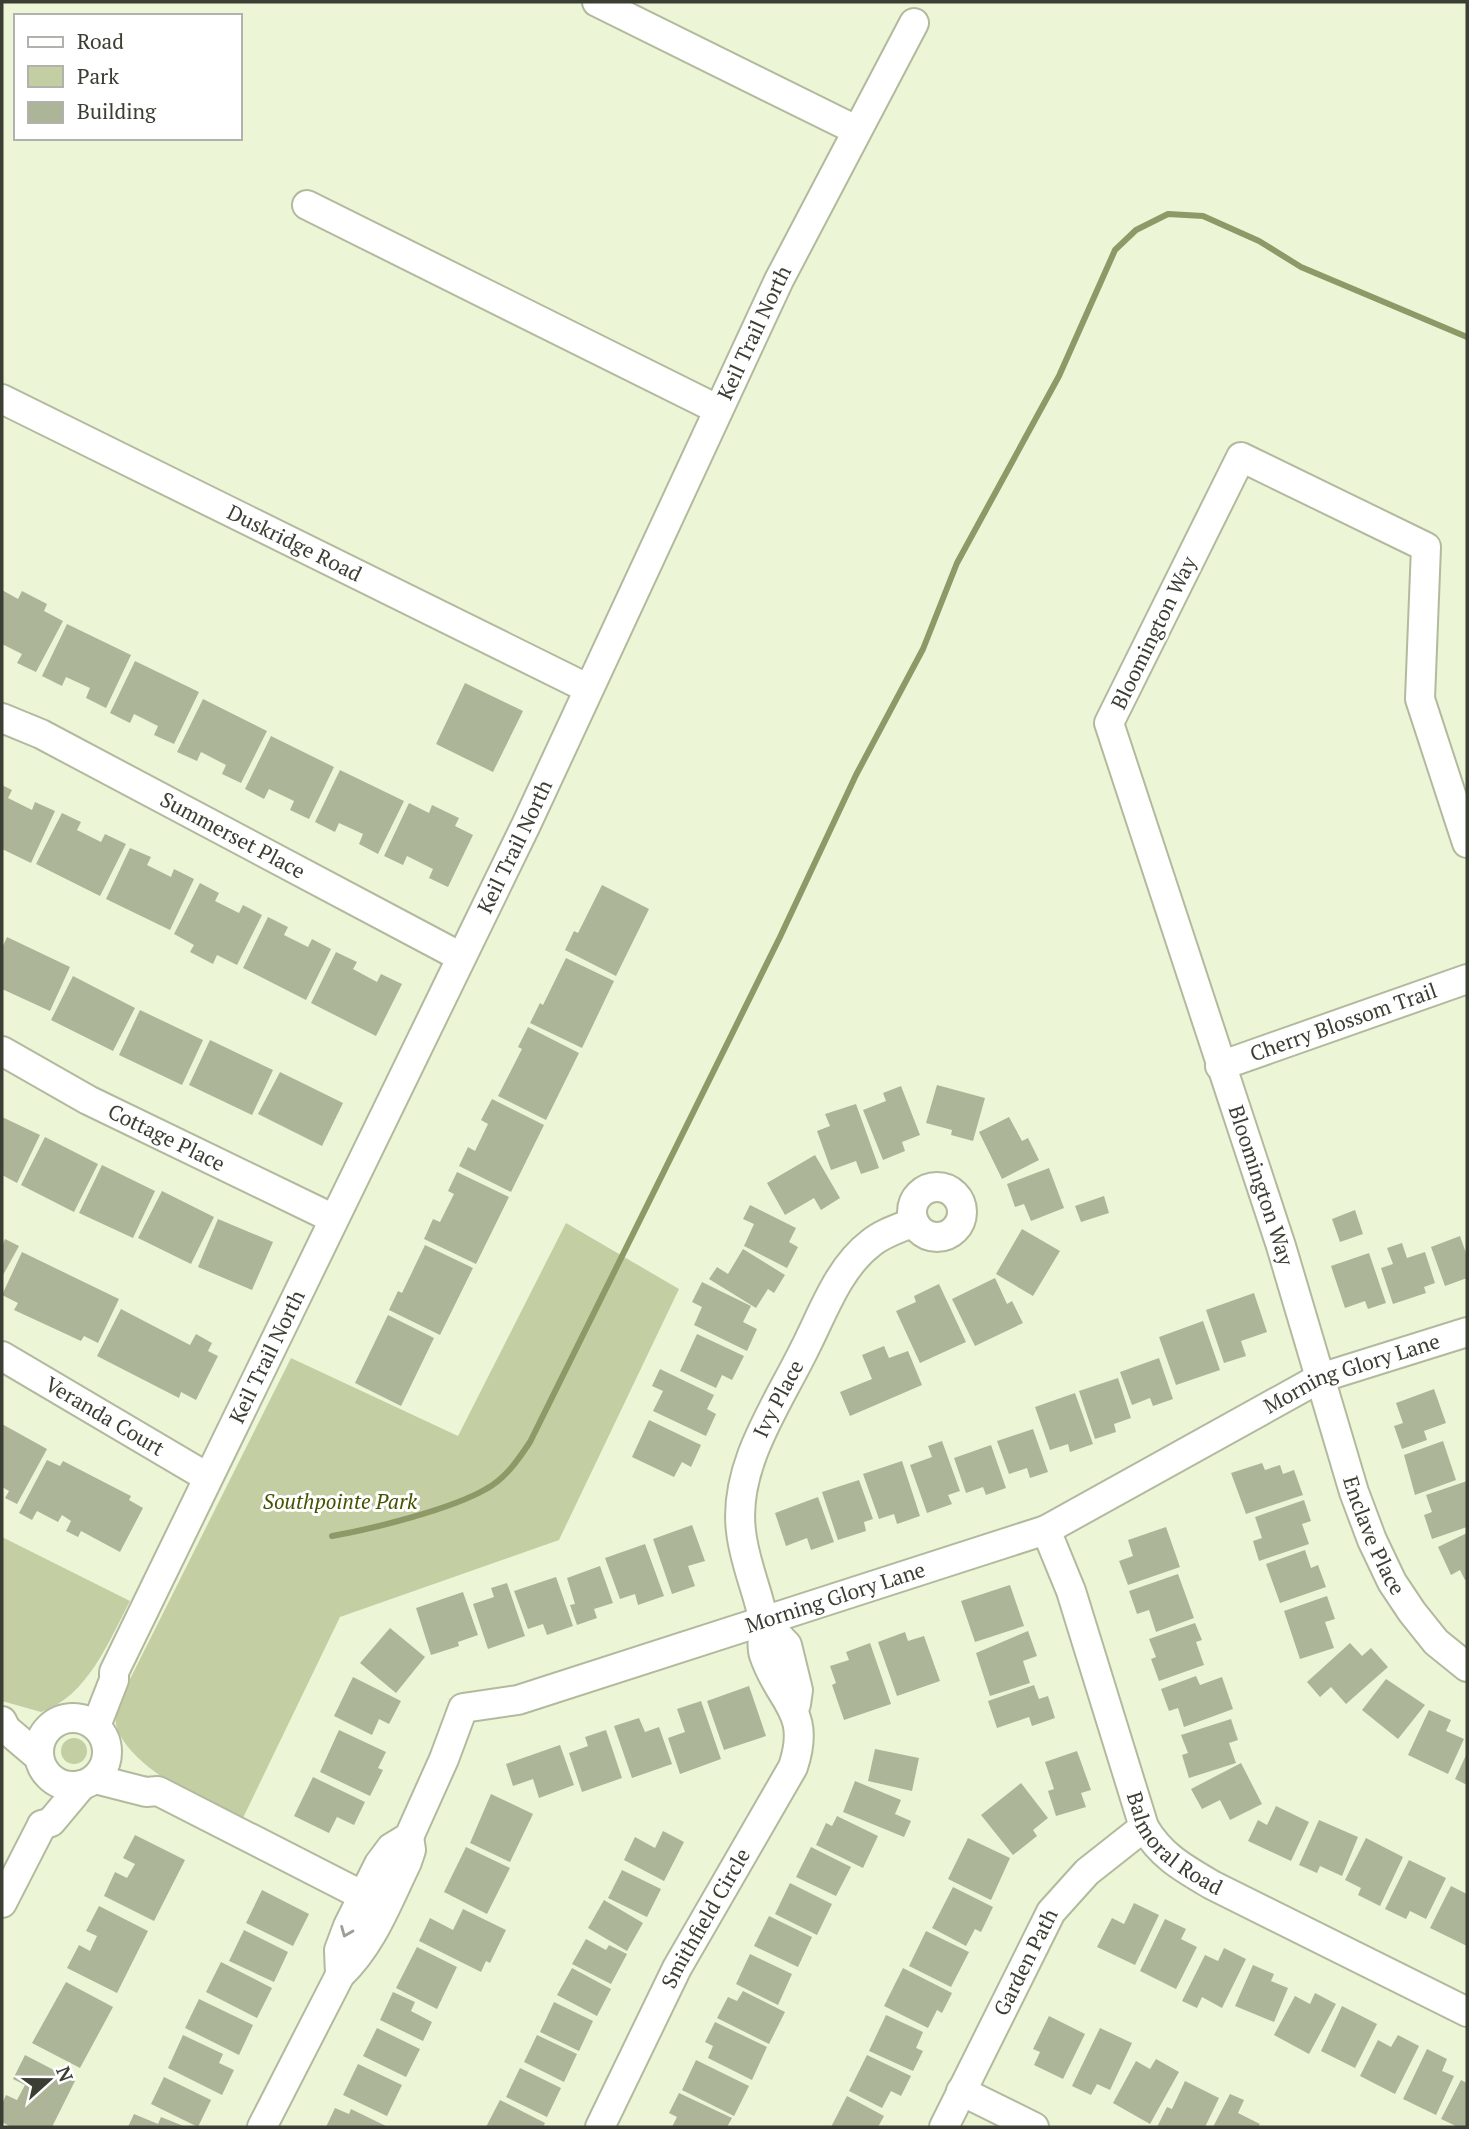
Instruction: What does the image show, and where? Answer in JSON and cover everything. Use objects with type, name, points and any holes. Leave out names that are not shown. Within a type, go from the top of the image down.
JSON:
[{"type":"street","points":[[597,2],[856,130]]},
{"type":"street","name":"Keil Trail North","points":[[101,1732],[114,1672],[206,1477],[526,825],[717,410],[856,130],[914,23]]},
{"type":"street","points":[[307,205],[717,410]]},
{"type":"street","name":"Duskridge Road","points":[[2,399],[587,688]]},
{"type":"street","name":"Bloomington Way","points":[[1320,1378],[1280,1246],[1110,723],[1241,457],[1426,548],[1420,699],[1467,843]]},
{"type":"street","name":"Summerset Place","points":[[2,718],[41,734],[461,957]]},
{"type":"street","name":"Cherry Blossom Trail","points":[[1220,1066],[1467,979]]},
{"type":"street","name":"Cottage Place","points":[[2,1051],[88,1100],[332,1218]]},
{"type":"street","name":"Ivy Place","points":[[763,1620],[741,1532],[740,1491],[746,1474],[840,1279],[872,1242],[914,1222]]},
{"type":"street","name":"Morning Glory Lane","points":[[262,2127],[340,1975],[339,1950],[374,1902],[391,1848],[409,1837],[444,1759],[463,1708],[519,1700],[1046,1530],[1320,1378],[1467,1332]]},
{"type":"street","name":"Veranda Court","points":[[2,1356],[206,1477]]},
{"type":"street","name":"Enclave Place","points":[[1320,1378],[1354,1492],[1392,1582],[1436,1642],[1467,1667]]},
{"type":"street","name":"Balmoral Road","points":[[1046,1530],[1071,1591],[1143,1827],[1156,1848],[1183,1869],[1467,2012]]},
{"type":"street","name":"Smithfield Circle","points":[[600,2127],[677,1968],[793,1767],[800,1735],[795,1709],[798,1690],[787,1645],[763,1620]]},
{"type":"street","points":[[2,1903],[42,1825],[39,1815],[45,1768],[39,1745],[56,1722],[104,1675],[114,1672]]},
{"type":"street","points":[[158,1791],[146,1792],[115,1782],[60,1784],[6,1729],[2,1719],[12,1715],[56,1722],[80,1718],[101,1732],[118,1755],[152,1781],[158,1791],[374,1902]]},
{"type":"street","points":[[42,1825],[51,1822],[107,1760],[101,1732]]},
{"type":"street","name":"Garden Path","points":[[944,2127],[1051,1912],[1087,1872],[1143,1827]]},
{"type":"street","points":[[961,2091],[1034,2127]]},
{"type":"green space","name":"Southpointe Park","points":[[566,1223],[679,1289],[559,1540],[340,1617],[241,1822],[151,1769],[123,1741],[116,1725],[118,1703],[291,1358],[458,1436]]},
{"type":"green space","points":[[2,1537],[130,1601],[105,1650],[84,1681],[57,1705],[41,1712],[2,1701]]},
{"type":"green space","points":[[74,1738],[83,1742],[87,1751],[83,1760],[74,1764],[65,1760],[61,1751],[65,1742]]},
{"type":"building","points":[[2,590],[18,599],[22,591],[47,604],[44,611],[63,621],[36,672],[17,663],[22,654],[2,644]]},
{"type":"building","points":[[67,624],[131,655],[106,708],[86,698],[90,688],[66,677],[62,686],[42,676]]},
{"type":"building","points":[[135,661],[199,692],[174,744],[154,735],[158,726],[134,714],[130,723],[110,713]]},
{"type":"building","points":[[465,683],[523,711],[493,772],[436,744]]},
{"type":"building","points":[[203,699],[267,731],[241,783],[222,774],[226,765],[201,752],[197,761],[177,752]]},
{"type":"building","points":[[271,736],[334,767],[309,819],[290,810],[294,801],[269,789],[264,799],[245,789]]},
{"type":"building","points":[[340,770],[404,801],[378,854],[359,844],[363,834],[339,823],[335,832],[315,822]]},
{"type":"building","points":[[2,785],[12,790],[8,798],[32,810],[35,802],[55,811],[31,863],[2,849]]},
{"type":"building","points":[[409,803],[429,813],[432,805],[459,818],[455,826],[473,835],[448,887],[429,878],[433,869],[407,856],[403,865],[384,856]]},
{"type":"building","points":[[62,813],[81,822],[77,830],[101,842],[105,834],[126,844],[100,896],[36,864]]},
{"type":"building","points":[[130,848],[151,857],[147,865],[171,877],[174,869],[194,879],[170,930],[106,899]]},
{"type":"building","points":[[200,883],[219,893],[215,901],[239,913],[243,905],[262,915],[237,965],[217,955],[213,964],[190,952],[194,945],[174,934]]},
{"type":"building","points":[[602,885],[649,909],[616,976],[565,950],[574,931],[578,933]]},
{"type":"building","points":[[268,917],[288,927],[284,935],[308,947],[312,939],[331,949],[306,1000],[243,968]]},
{"type":"building","points":[[7,937],[70,967],[50,1011],[2,989],[2,948]]},
{"type":"building","points":[[336,952],[357,962],[353,969],[377,982],[381,974],[402,984],[376,1036],[311,1003]]},
{"type":"building","points":[[566,958],[614,981],[582,1048],[530,1023],[540,1003],[543,1005]]},
{"type":"building","points":[[73,976],[135,1008],[113,1051],[51,1020]]},
{"type":"building","points":[[140,1010],[203,1040],[182,1085],[119,1055]]},
{"type":"building","points":[[528,1027],[579,1053],[546,1120],[498,1096],[522,1049],[518,1047]]},
{"type":"building","points":[[210,1040],[273,1070],[252,1115],[189,1085]]},
{"type":"building","points":[[280,1072],[343,1103],[322,1146],[258,1114]]},
{"type":"building","points":[[937,1085],[985,1098],[973,1141],[951,1135],[952,1130],[926,1123]]},
{"type":"building","points":[[901,1086],[920,1135],[902,1142],[905,1151],[883,1160],[863,1110],[886,1101],[883,1093]]},
{"type":"building","points":[[492,1099],[544,1125],[511,1192],[459,1166],[468,1147],[475,1151],[488,1124],[481,1120]]},
{"type":"building","points":[[856,1104],[879,1168],[861,1174],[856,1161],[831,1170],[817,1131],[830,1126],[825,1114]]},
{"type":"building","points":[[2,1117],[40,1135],[17,1183],[2,1175]]},
{"type":"building","points":[[1009,1117],[1022,1141],[1028,1138],[1039,1160],[1002,1179],[979,1132]]},
{"type":"building","points":[[45,1137],[98,1164],[74,1212],[21,1185]]},
{"type":"building","points":[[815,1155],[840,1198],[821,1210],[814,1198],[785,1215],[767,1183]]},
{"type":"building","points":[[102,1165],[155,1191],[133,1238],[79,1213]]},
{"type":"building","points":[[1049,1168],[1064,1208],[1031,1221],[1024,1204],[1015,1207],[1007,1184]]},
{"type":"building","points":[[457,1172],[509,1197],[476,1264],[424,1239],[433,1219],[440,1222],[454,1194],[448,1191]]},
{"type":"building","points":[[162,1191],[214,1217],[191,1264],[138,1238]]},
{"type":"building","points":[[1104,1196],[1109,1213],[1081,1222],[1075,1206]]},
{"type":"building","points":[[750,1205],[796,1228],[789,1242],[798,1247],[787,1268],[744,1246],[754,1224],[743,1219]]},
{"type":"building","points":[[1355,1210],[1363,1234],[1340,1242],[1332,1219]]},
{"type":"building","points":[[218,1219],[273,1242],[252,1290],[198,1267]]},
{"type":"building","points":[[1022,1229],[1060,1251],[1033,1296],[996,1274]]},
{"type":"building","points":[[1460,1236],[1467,1256],[1467,1278],[1445,1286],[1431,1247]]},
{"type":"building","points":[[5,1239],[19,1246],[2,1277],[2,1246]]},
{"type":"building","points":[[1402,1243],[1407,1258],[1425,1252],[1435,1283],[1424,1287],[1426,1293],[1393,1304],[1381,1268],[1393,1264],[1387,1248]]},
{"type":"building","points":[[425,1245],[473,1268],[440,1335],[389,1310],[398,1291],[402,1293]]},
{"type":"building","points":[[743,1249],[785,1275],[774,1293],[768,1289],[756,1308],[709,1279],[717,1267],[728,1274]]},
{"type":"building","points":[[22,1252],[119,1299],[98,1343],[84,1336],[81,1341],[14,1310],[18,1303],[2,1295]]},
{"type":"building","points":[[1369,1253],[1386,1303],[1368,1309],[1365,1301],[1345,1308],[1331,1266]]},
{"type":"building","points":[[995,1278],[1007,1304],[1012,1301],[1023,1323],[975,1346],[952,1299]]},
{"type":"building","points":[[702,1282],[751,1306],[743,1322],[757,1329],[747,1351],[694,1325],[702,1307],[692,1302]]},
{"type":"building","points":[[939,1284],[966,1342],[920,1363],[896,1311],[916,1302],[914,1296]]},
{"type":"building","points":[[1254,1293],[1267,1332],[1241,1341],[1246,1356],[1224,1363],[1206,1310]]},
{"type":"building","points":[[121,1309],[190,1345],[196,1334],[212,1343],[208,1351],[218,1356],[196,1400],[181,1392],[179,1398],[97,1356]]},
{"type":"building","points":[[388,1315],[434,1338],[401,1406],[355,1383]]},
{"type":"building","points":[[1203,1321],[1220,1370],[1176,1385],[1159,1337]]},
{"type":"building","points":[[697,1334],[744,1356],[732,1380],[722,1375],[716,1388],[680,1371]]},
{"type":"building","points":[[884,1346],[889,1358],[908,1351],[922,1385],[850,1416],[840,1392],[872,1379],[862,1355]]},
{"type":"building","points":[[1159,1358],[1173,1399],[1153,1406],[1150,1398],[1132,1405],[1120,1372]]},
{"type":"building","points":[[660,1369],[714,1395],[707,1409],[716,1414],[706,1436],[653,1411],[663,1391],[652,1386]]},
{"type":"building","points":[[1118,1378],[1131,1418],[1114,1424],[1116,1432],[1095,1439],[1079,1391]]},
{"type":"building","points":[[1434,1389],[1446,1423],[1424,1431],[1427,1440],[1402,1449],[1394,1426],[1403,1423],[1396,1403]]},
{"type":"building","points":[[1075,1393],[1093,1444],[1070,1452],[1068,1444],[1050,1450],[1035,1407]]},
{"type":"building","points":[[649,1420],[701,1445],[691,1467],[682,1462],[674,1477],[632,1457]]},
{"type":"building","points":[[2,1424],[47,1449],[17,1504],[5,1498],[9,1491],[2,1487]]},
{"type":"building","points":[[1033,1429],[1048,1472],[1030,1478],[1027,1468],[1009,1474],[997,1441]]},
{"type":"building","points":[[942,1441],[960,1491],[948,1495],[952,1504],[927,1513],[910,1465],[932,1457],[928,1446]]},
{"type":"building","points":[[1443,1441],[1456,1480],[1415,1495],[1404,1455]]},
{"type":"building","points":[[991,1445],[1006,1488],[986,1495],[983,1487],[966,1493],[954,1458]]},
{"type":"building","points":[[47,1460],[60,1466],[63,1461],[131,1496],[129,1500],[143,1508],[120,1552],[81,1531],[78,1537],[66,1531],[71,1521],[62,1515],[58,1522],[37,1511],[32,1520],[19,1513]]},
{"type":"building","points":[[902,1461],[920,1516],[897,1524],[894,1514],[879,1519],[863,1474]]},
{"type":"building","points":[[1262,1463],[1265,1470],[1280,1465],[1283,1474],[1294,1470],[1303,1495],[1246,1514],[1231,1473]]},
{"type":"building","points":[[859,1480],[873,1519],[864,1522],[866,1531],[838,1540],[822,1492]]},
{"type":"building","points":[[1467,1481],[1467,1527],[1432,1539],[1424,1515],[1432,1512],[1426,1495]]},
{"type":"building","points":[[818,1497],[834,1542],[811,1550],[807,1538],[786,1546],[775,1513]]},
{"type":"building","points":[[1304,1500],[1311,1521],[1302,1524],[1309,1544],[1259,1561],[1253,1541],[1262,1538],[1255,1517]]},
{"type":"building","points":[[692,1525],[705,1561],[688,1566],[695,1586],[672,1594],[653,1539]]},
{"type":"building","points":[[1166,1527],[1180,1567],[1128,1585],[1119,1561],[1133,1556],[1128,1540]]},
{"type":"building","points":[[1467,1533],[1465,1580],[1460,1570],[1451,1575],[1438,1547]]},
{"type":"building","points":[[645,1544],[664,1596],[638,1605],[635,1594],[620,1599],[605,1558]]},
{"type":"building","points":[[1305,1550],[1311,1568],[1318,1565],[1326,1587],[1280,1603],[1266,1564]]},
{"type":"building","points":[[600,1566],[613,1603],[594,1609],[597,1618],[577,1625],[570,1605],[575,1604],[567,1578]]},
{"type":"building","points":[[1178,1574],[1194,1618],[1156,1632],[1149,1610],[1137,1614],[1129,1591]]},
{"type":"building","points":[[556,1577],[573,1626],[547,1635],[543,1624],[528,1629],[514,1591]]},
{"type":"building","points":[[507,1583],[525,1636],[488,1649],[473,1604],[494,1597],[491,1588]]},
{"type":"building","points":[[1010,1585],[1024,1626],[975,1642],[961,1601]]},
{"type":"building","points":[[463,1592],[478,1635],[458,1642],[459,1646],[431,1655],[416,1608]]},
{"type":"building","points":[[1327,1596],[1335,1619],[1325,1622],[1334,1648],[1300,1659],[1284,1611]]},
{"type":"building","points":[[1195,1623],[1202,1640],[1196,1642],[1204,1665],[1159,1681],[1151,1659],[1156,1657],[1149,1639]]},
{"type":"building","points":[[390,1628],[425,1657],[396,1693],[360,1663]]},
{"type":"building","points":[[1028,1631],[1037,1656],[1023,1661],[1030,1683],[990,1696],[976,1653]]},
{"type":"building","points":[[905,1632],[908,1641],[924,1636],[940,1681],[897,1696],[878,1642]]},
{"type":"building","points":[[870,1643],[891,1704],[844,1720],[832,1685],[836,1683],[830,1666],[849,1660],[846,1652]]},
{"type":"building","points":[[1350,1643],[1362,1656],[1371,1648],[1388,1667],[1346,1704],[1331,1687],[1320,1697],[1307,1682]]},
{"type":"building","points":[[1196,1676],[1200,1685],[1222,1677],[1233,1709],[1184,1727],[1178,1708],[1169,1711],[1161,1689]]},
{"type":"building","points":[[353,1677],[401,1701],[389,1724],[379,1719],[372,1735],[334,1716]]},
{"type":"building","points":[[1386,1679],[1425,1705],[1398,1739],[1362,1710]]},
{"type":"building","points":[[1034,1685],[1039,1699],[1048,1696],[1055,1718],[1032,1726],[1029,1717],[997,1728],[988,1701]]},
{"type":"building","points":[[749,1686],[766,1736],[724,1750],[707,1701]]},
{"type":"building","points":[[701,1701],[721,1759],[680,1774],[668,1738],[685,1732],[677,1709]]},
{"type":"building","points":[[1429,1710],[1451,1720],[1446,1731],[1464,1739],[1448,1774],[1408,1755]]},
{"type":"building","points":[[639,1718],[645,1732],[659,1727],[672,1764],[632,1778],[614,1726]]},
{"type":"building","points":[[1231,1719],[1238,1740],[1229,1743],[1236,1763],[1189,1778],[1182,1755],[1188,1753],[1181,1735]]},
{"type":"building","points":[[339,1730],[386,1752],[378,1768],[383,1770],[370,1796],[320,1772]]},
{"type":"building","points":[[606,1730],[622,1778],[582,1792],[569,1753],[588,1746],[585,1737]]},
{"type":"building","points":[[560,1745],[574,1785],[539,1798],[533,1779],[513,1786],[506,1764]]},
{"type":"building","points":[[875,1749],[919,1758],[912,1791],[868,1781]]},
{"type":"building","points":[[1077,1751],[1091,1790],[1081,1793],[1086,1807],[1056,1816],[1048,1791],[1054,1789],[1045,1762]]},
{"type":"building","points":[[1467,1753],[1467,1785],[1455,1779]]},
{"type":"building","points":[[1241,1763],[1262,1804],[1230,1820],[1220,1800],[1202,1809],[1191,1789]]},
{"type":"building","points":[[313,1777],[365,1802],[354,1825],[337,1817],[329,1833],[294,1816]]},
{"type":"building","points":[[855,1781],[901,1800],[895,1814],[911,1821],[904,1837],[843,1812]]},
{"type":"building","points":[[1021,1783],[1048,1818],[1033,1830],[1037,1836],[1013,1855],[981,1815]]},
{"type":"building","points":[[491,1794],[533,1814],[510,1862],[470,1843]]},
{"type":"building","points":[[1276,1806],[1309,1822],[1291,1861],[1248,1841],[1258,1820],[1267,1825]]},
{"type":"building","points":[[837,1816],[878,1836],[863,1868],[816,1845],[826,1823],[832,1826]]},
{"type":"building","points":[[1319,1820],[1358,1837],[1342,1876],[1320,1866],[1317,1873],[1299,1865]]},
{"type":"building","points":[[663,1831],[684,1842],[664,1881],[624,1860],[635,1837],[655,1848]]},
{"type":"building","points":[[135,1835],[185,1860],[154,1921],[104,1896],[115,1872],[127,1878],[135,1864],[123,1858]]},
{"type":"building","points":[[968,1838],[1010,1858],[991,1900],[948,1879]]},
{"type":"building","points":[[1366,1838],[1403,1857],[1380,1906],[1358,1895],[1361,1888],[1345,1880]]},
{"type":"building","points":[[466,1847],[510,1868],[487,1914],[444,1892]]},
{"type":"building","points":[[811,1847],[851,1867],[836,1896],[796,1877]]},
{"type":"building","points":[[1409,1860],[1446,1878],[1426,1919],[1410,1911],[1406,1919],[1385,1909]]},
{"type":"building","points":[[622,1870],[661,1889],[647,1917],[608,1898]]},
{"type":"building","points":[[790,1883],[832,1904],[817,1935],[775,1914]]},
{"type":"building","points":[[1451,1886],[1467,1894],[1467,1946],[1430,1928]]},
{"type":"building","points":[[953,1887],[993,1907],[981,1932],[975,1929],[966,1946],[932,1928]]},
{"type":"building","points":[[262,1890],[309,1914],[293,1946],[246,1923]]},
{"type":"building","points":[[604,1900],[643,1923],[627,1951],[588,1928]]},
{"type":"building","points":[[1134,1903],[1159,1915],[1135,1965],[1097,1947],[1112,1918],[1124,1924]]},
{"type":"building","points":[[99,1906],[148,1931],[117,1993],[67,1968],[79,1945],[90,1951],[97,1936],[86,1931]]},
{"type":"building","points":[[463,1909],[506,1930],[490,1963],[486,1961],[481,1972],[419,1941],[430,1918],[453,1930]]},
{"type":"building","points":[[769,1916],[812,1937],[798,1967],[754,1946]]},
{"type":"building","points":[[1165,1919],[1186,1929],[1181,1939],[1197,1947],[1176,1989],[1140,1971]]},
{"type":"building","points":[[244,1930],[288,1952],[274,1982],[229,1961]]},
{"type":"building","points":[[926,1931],[969,1952],[951,1987],[909,1966]]},
{"type":"building","points":[[586,1939],[606,1950],[609,1945],[627,1954],[611,1984],[572,1964]]},
{"type":"building","points":[[417,1947],[457,1967],[437,2009],[396,1988]]},
{"type":"building","points":[[1224,1948],[1246,1959],[1222,2008],[1202,1997],[1197,2008],[1182,2001],[1205,1955],[1218,1961]]},
{"type":"building","points":[[750,1954],[792,1974],[778,2005],[736,1984]]},
{"type":"building","points":[[221,1962],[272,1988],[257,2018],[206,1992]]},
{"type":"building","points":[[1253,1965],[1274,1974],[1271,1981],[1288,1988],[1274,2022],[1235,2006]]},
{"type":"building","points":[[572,1968],[611,1989],[597,2016],[557,1995]]},
{"type":"building","points":[[903,1968],[952,1993],[942,2013],[937,2010],[928,2028],[884,2006]]},
{"type":"building","points":[[66,1982],[113,2007],[80,2068],[32,2043]]},
{"type":"building","points":[[743,1991],[785,2012],[769,2044],[717,2018],[728,1997],[737,2001]]},
{"type":"building","points":[[393,1992],[415,2002],[411,2011],[432,2022],[423,2041],[380,2020]]},
{"type":"building","points":[[1315,1993],[1336,2004],[1309,2054],[1274,2035],[1295,1996],[1310,2004]]},
{"type":"building","points":[[199,1999],[253,2025],[239,2055],[185,2028]]},
{"type":"building","points":[[554,2002],[593,2021],[579,2051],[540,2032]]},
{"type":"building","points":[[1342,2006],[1377,2024],[1355,2068],[1321,2051]]},
{"type":"building","points":[[886,2015],[923,2032],[916,2048],[923,2051],[913,2071],[869,2051]]},
{"type":"building","points":[[1049,2016],[1085,2034],[1063,2079],[1034,2065],[1040,2052],[1033,2049]]},
{"type":"building","points":[[715,2022],[767,2047],[752,2080],[708,2058],[713,2046],[705,2042]]},
{"type":"building","points":[[377,2028],[420,2049],[406,2077],[363,2056]]},
{"type":"building","points":[[1100,2028],[1132,2043],[1110,2090],[1097,2084],[1091,2095],[1072,2086]]},
{"type":"building","points":[[183,2035],[223,2054],[219,2063],[234,2070],[222,2095],[168,2068]]},
{"type":"building","points":[[537,2035],[577,2054],[564,2082],[524,2062]]},
{"type":"building","points":[[1398,2035],[1419,2046],[1395,2094],[1360,2076],[1378,2040],[1391,2047]]},
{"type":"building","points":[[1427,2049],[1447,2059],[1442,2071],[1454,2076],[1436,2115],[1403,2099]]},
{"type":"building","points":[[25,2055],[75,2081],[52,2127],[11,2127],[2,2122],[2,2104],[6,2095],[17,2100],[25,2085],[13,2079]]},
{"type":"building","points":[[867,2055],[911,2076],[901,2096],[891,2091],[882,2108],[849,2091]]},
{"type":"building","points":[[1156,2059],[1179,2072],[1150,2124],[1113,2103],[1136,2061],[1150,2069]]},
{"type":"building","points":[[696,2060],[749,2086],[734,2116],[682,2090]]},
{"type":"building","points":[[358,2064],[402,2085],[387,2116],[343,2095]]},
{"type":"building","points":[[520,2068],[561,2088],[547,2117],[506,2097]]},
{"type":"building","points":[[164,2077],[211,2100],[198,2127],[151,2104]]},
{"type":"building","points":[[1461,2080],[1467,2083],[1467,2127],[1458,2127],[1441,2119]]},
{"type":"building","points":[[1185,2081],[1219,2098],[1205,2127],[1157,2127],[1167,2107],[1172,2109]]},
{"type":"building","points":[[679,2093],[732,2118],[727,2127],[672,2127],[677,2117],[669,2113]]},
{"type":"building","points":[[1230,2094],[1244,2100],[1238,2113],[1260,2124],[1258,2127],[1213,2127]]},
{"type":"building","points":[[847,2096],[884,2116],[878,2127],[831,2127]]},
{"type":"building","points":[[500,2100],[545,2123],[543,2127],[486,2127]]},
{"type":"building","points":[[335,2108],[349,2114],[351,2109],[388,2127],[326,2127]]},
{"type":"building","points":[[134,2114],[158,2124],[161,2117],[186,2127],[128,2127]]},
{"type":"waterway","points":[[332,1536],[411,1517],[453,1504],[486,1489],[506,1474],[530,1442],[780,937],[856,775],[923,649],[957,563],[1059,376],[1115,250],[1136,230],[1168,214],[1203,216],[1259,241],[1301,267],[1467,337]]}]
